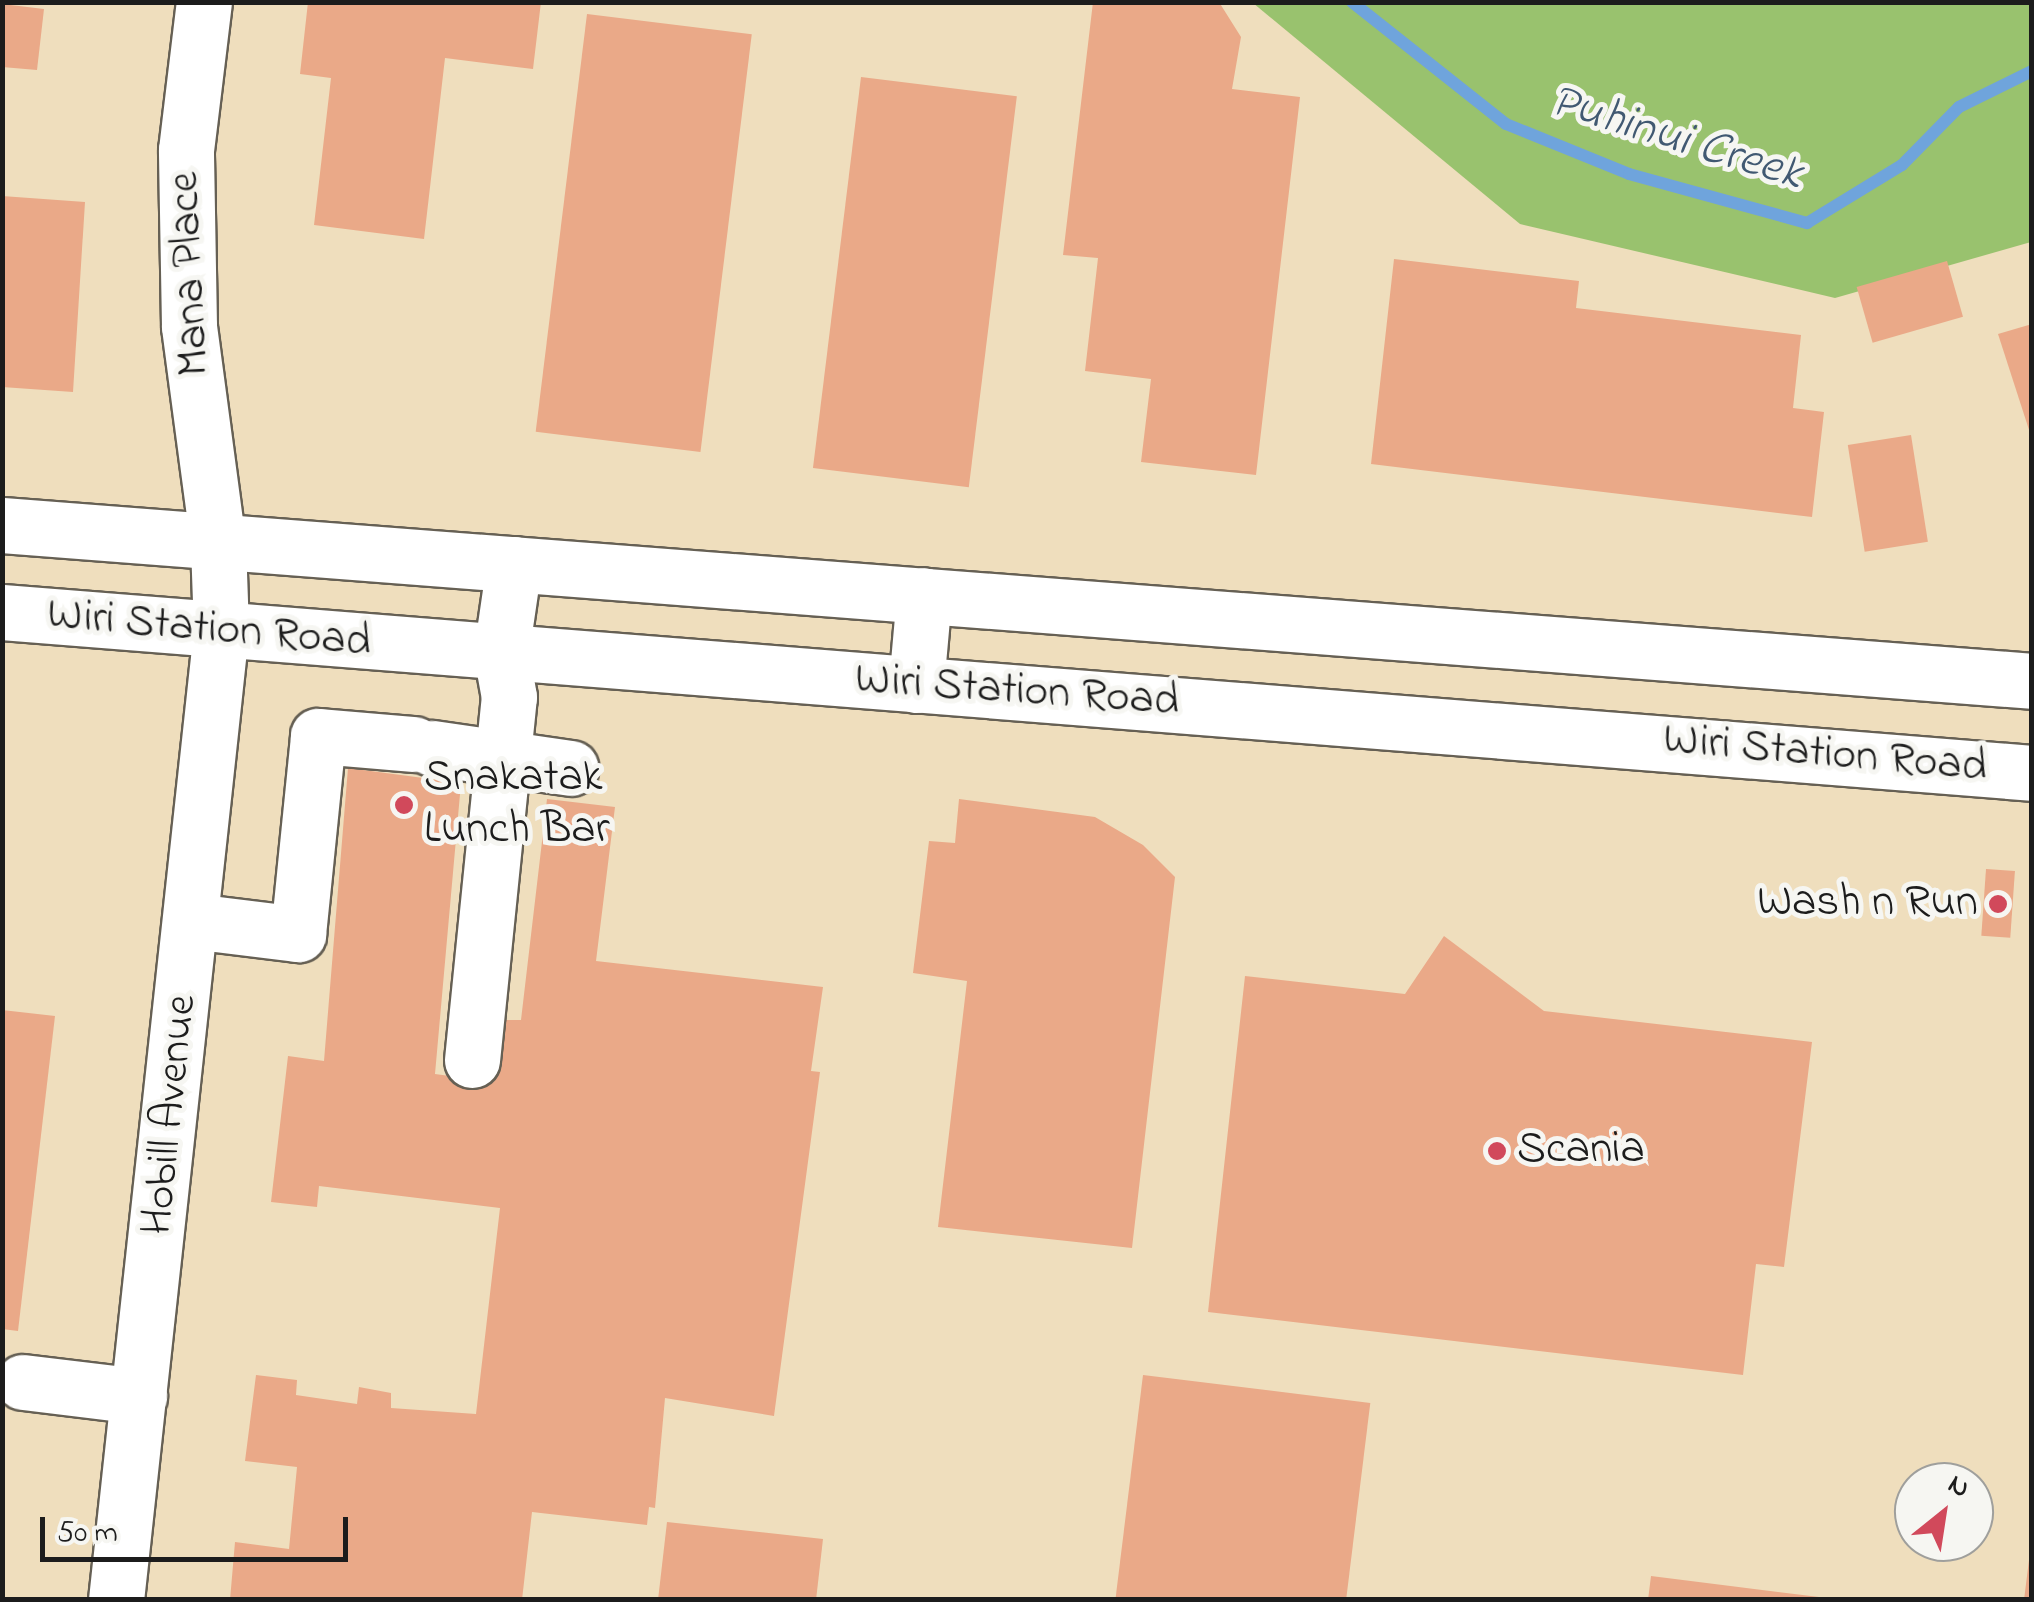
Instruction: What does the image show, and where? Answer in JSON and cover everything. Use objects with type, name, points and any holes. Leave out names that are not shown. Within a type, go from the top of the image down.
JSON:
[{"type":"main road","name":"Mana Place","points":[[204,2],[186,150],[189,326],[218,544],[221,630]]},
{"type":"main road","name":"Wiri Station Road","points":[[2,524],[218,544],[2032,681]]},
{"type":"main road","points":[[472,1060],[510,697],[502,654],[514,564]]},
{"type":"main road","points":[[916,684],[924,596]]},
{"type":"main road","name":"Wiri Station Road","points":[[2,612],[502,654],[1736,746],[2032,773]]},
{"type":"main road","points":[[1302,713],[1311,625]]},
{"type":"main road","name":"Hobill Avenue","points":[[116,1600],[221,630]]},
{"type":"main road","points":[[1736,746],[1747,659]]},
{"type":"main road","points":[[192,921],[298,934],[318,736],[423,746],[571,768]]},
{"type":"main road","points":[[23,1382],[139,1396]]},
{"type":"green space","points":[[1253,3],[2031,3],[2031,242],[1835,298],[1520,224]]},
{"type":"building","points":[[308,2],[541,2],[533,69],[445,58],[424,239],[314,225],[331,78],[300,74]]},
{"type":"building","points":[[1093,2],[1219,2],[1241,37],[1232,89],[1300,97],[1256,475],[1141,462],[1151,379],[1085,371],[1098,258],[1063,255]]},
{"type":"building","points":[[2,4],[44,9],[37,70],[2,67]]},
{"type":"building","points":[[587,14],[752,34],[700,452],[536,432]]},
{"type":"building","points":[[861,77],[1017,96],[969,487],[813,468]]},
{"type":"building","points":[[2,196],[85,202],[73,392],[2,387]]},
{"type":"building","points":[[1394,259],[1579,281],[1576,308],[1801,335],[1793,408],[1824,412],[1812,517],[1371,464]]},
{"type":"building","points":[[1947,261],[1963,317],[1873,343],[1857,287]]},
{"type":"building","points":[[2032,324],[2032,436],[2031,436],[1998,334]]},
{"type":"building","points":[[1911,435],[1928,542],[1865,552],[1848,445]]},
{"type":"building","points":[[348,768],[461,783],[435,1074],[494,1082],[505,1020],[521,1020],[547,799],[615,807],[596,961],[823,987],[811,1071],[820,1072],[774,1416],[665,1398],[655,1508],[649,1507],[647,1525],[532,1512],[522,1600],[230,1600],[235,1542],[289,1549],[297,1467],[245,1461],[256,1375],[297,1380],[296,1395],[357,1404],[359,1387],[391,1393],[391,1408],[476,1414],[500,1208],[319,1186],[317,1207],[271,1202],[288,1056],[324,1061]]},
{"type":"building","points":[[959,799],[1095,817],[1143,845],[1175,877],[1132,1248],[938,1227],[967,981],[913,973],[929,841],[955,843]]},
{"type":"building","name":"Wash n Run","points":[[1986,869],[2015,871],[2010,938],[1981,936]]},
{"type":"building","name":"Scania","points":[[1444,936],[1544,1011],[1812,1042],[1784,1267],[1756,1264],[1743,1375],[1208,1312],[1245,976],[1405,994]]},
{"type":"building","points":[[2,1010],[55,1016],[18,1331],[2,1329]]},
{"type":"building","points":[[1143,1375],[1370,1403],[1346,1600],[1115,1600]]},
{"type":"building","points":[[667,1522],[823,1539],[816,1600],[658,1600]]},
{"type":"building","points":[[2029,1560],[2032,1600],[2024,1600]]},
{"type":"building","points":[[1651,1576],[1819,1597],[1819,1600],[1648,1600]]},
{"type":"waterway","name":"Puhinui Creek","points":[[1352,2],[1506,124],[1629,174],[1807,223],[1902,165],[1959,107],[2032,71]]},
{"type":"place","name":"Snakatak Lunch Bar","points":[[404,805]]},
{"type":"place","name":"Wash n Run","points":[[1998,904]]},
{"type":"place","name":"Scania","points":[[1497,1151]]}]
